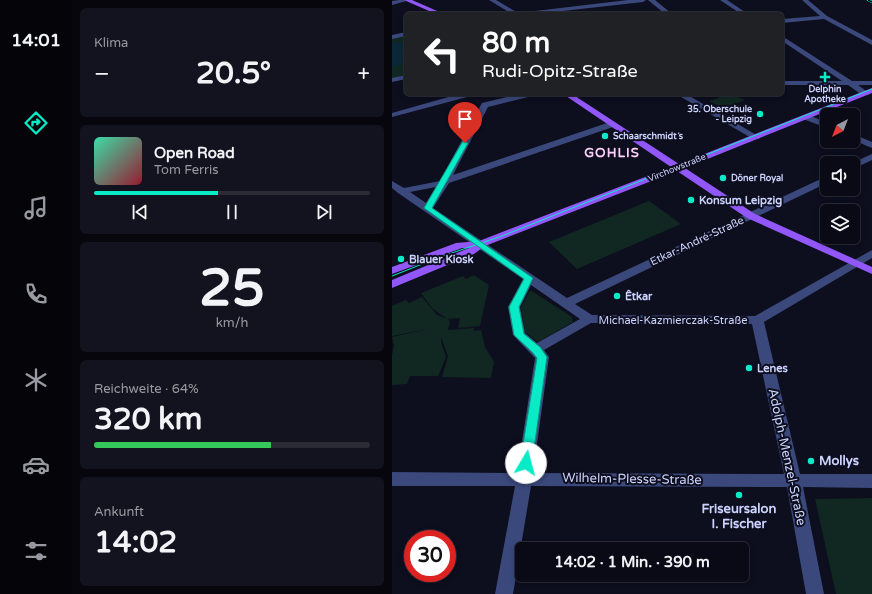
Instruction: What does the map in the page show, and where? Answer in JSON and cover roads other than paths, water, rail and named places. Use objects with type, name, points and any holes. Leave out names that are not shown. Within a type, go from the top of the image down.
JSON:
[{"type":"main road","points":[[407,0],[436,12]]},
{"type":"main road","name":"Virchowstraße","points":[[392,284],[470,252],[481,244],[678,168],[868,91]]},
{"type":"main road","points":[[570,96],[751,216],[872,271]]},
{"type":"main road","name":"Virchowstraße","points":[[392,271],[460,245],[481,244]]},
{"type":"street","points":[[392,3],[407,0]]},
{"type":"street","points":[[492,0],[513,12]]},
{"type":"street","points":[[533,12],[574,5],[586,6],[643,0]]},
{"type":"street","points":[[651,0],[666,12]]},
{"type":"street","points":[[723,0],[742,12]]},
{"type":"street","points":[[805,0],[825,17],[872,43]]},
{"type":"street","points":[[586,6],[592,12]]},
{"type":"street","points":[[784,21],[825,17]]},
{"type":"street","points":[[392,37],[404,34]]},
{"type":"street","points":[[784,39],[849,82],[868,91]]},
{"type":"street","points":[[392,80],[404,77]]},
{"type":"street","points":[[784,84],[849,82],[872,83]]},
{"type":"street","points":[[392,115],[461,96]]},
{"type":"street","points":[[475,96],[485,105]]},
{"type":"street","points":[[428,208],[444,182],[485,105],[521,96]]},
{"type":"street","points":[[684,96],[756,136]]},
{"type":"street","points":[[806,117],[820,123]]},
{"type":"street","points":[[401,191],[444,182],[613,124]]},
{"type":"street","points":[[860,140],[872,146]]},
{"type":"street","points":[[860,163],[872,157]]},
{"type":"street","name":"Etkar-André-Straße","points":[[566,303],[820,182]]},
{"type":"street","points":[[392,184],[589,319]]},
{"type":"street","name":"Michael-Kazmierczak-Straße","points":[[536,349],[589,319],[757,320],[872,253]]},
{"type":"street","points":[[504,594],[524,478],[542,357],[536,349],[519,335],[514,307],[529,278]]},
{"type":"street","name":"Adolph-Menzel-Straße","points":[[757,320],[794,481],[815,594]]},
{"type":"street","name":"Wilhelm-Plesse-Straße","points":[[392,479],[524,478],[872,481]]},
{"type":"water","points":[[404,42],[404,63],[392,68],[392,43]]},
{"type":"tram line","points":[[392,276],[440,257],[502,236],[872,89]]},
{"type":"railway","points":[[868,0],[872,2]]},
{"type":"place","name":"Delphin Apotheke","points":[[825,77]]},
{"type":"place","name":"35. Oberschule - Leipzig","points":[[760,114]]},
{"type":"place","name":"Schaarschmidt´s","points":[[605,136]]},
{"type":"place","name":"Döner Royal","points":[[723,178]]},
{"type":"place","name":"Konsum Leipzig","points":[[691,200]]},
{"type":"place","name":"Blauer Kiosk","points":[[401,259]]},
{"type":"place","name":"Êtkar","points":[[617,296]]},
{"type":"place","name":"Lenes","points":[[749,368]]},
{"type":"place","name":"Mollys","points":[[811,461]]},
{"type":"place","name":"Friseursalon I. Fischer","points":[[739,495]]},
{"type":"district","name":"GOHLIS","points":[[612,153]]}]
